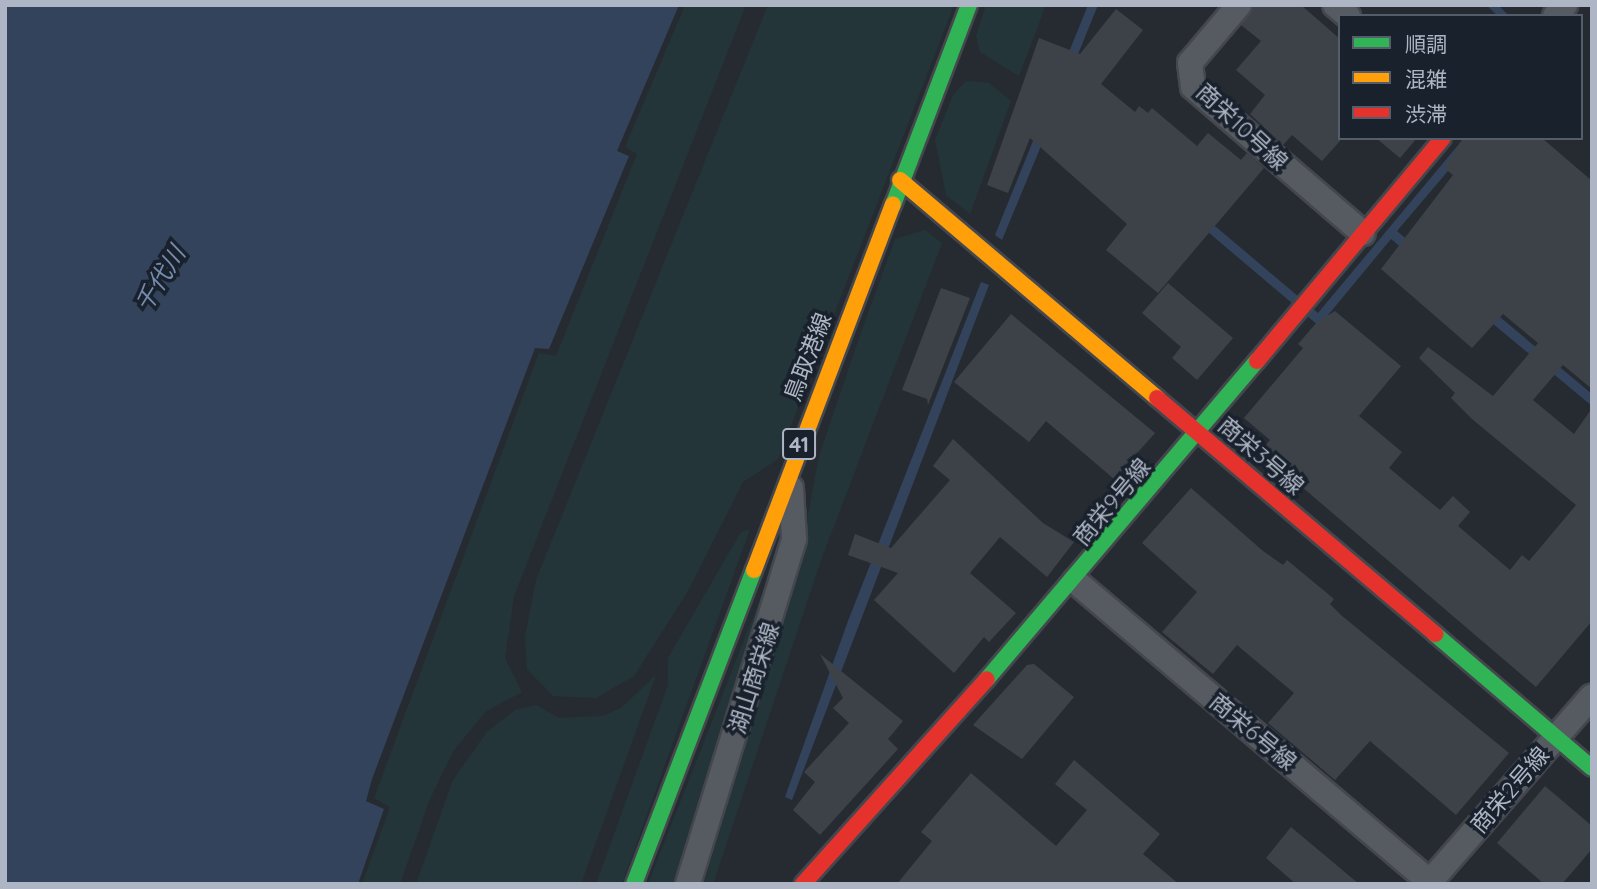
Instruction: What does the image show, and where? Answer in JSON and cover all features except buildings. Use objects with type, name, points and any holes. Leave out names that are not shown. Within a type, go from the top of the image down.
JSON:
[{"type":"street","name":"鳥取港線","points":[[634,884],[790,467],[969,5]]},
{"type":"street","name":"商栄10号線","points":[[1239,5],[1190,63],[1193,87],[1363,233]]},
{"type":"street","name":"商栄9号線","points":[[803,884],[1075,581],[1441,140]]},
{"type":"street","name":"商栄3号線","points":[[900,180],[1592,768]]},
{"type":"street","name":"湖山商栄線","points":[[688,884],[794,540],[790,467]]},
{"type":"street","name":"商栄6号線","points":[[1075,581],[1430,883]]},
{"type":"street","name":"商栄2号線","points":[[1430,883],[1592,696]]},
{"type":"shaded area","points":[[685,5],[746,5],[514,596],[505,658],[522,692],[486,711],[454,750],[429,801],[400,884],[362,884],[390,807],[374,798],[539,353],[556,356],[637,154],[625,147]]},
{"type":"shaded area","points":[[768,5],[954,5],[778,459],[743,482],[688,591],[634,676],[596,698],[553,696],[527,669],[525,637],[536,580]]},
{"type":"shaded area","points":[[986,5],[1046,5],[1019,76],[980,52],[976,36]]},
{"type":"shaded area","points":[[966,81],[989,83],[1011,101],[970,214],[946,195],[935,140],[953,95]]},
{"type":"shaded area","points":[[925,230],[942,243],[821,560],[713,884],[704,884],[802,547],[819,456],[895,239]]},
{"type":"shaded area","points":[[750,529],[622,884],[596,884],[668,685],[668,658],[741,532]]},
{"type":"shaded area","points":[[781,546],[676,884],[648,884]]},
{"type":"shaded area","points":[[656,675],[581,884],[416,884],[453,780],[487,732],[515,710],[536,705],[559,718],[603,716],[621,708]]},
{"type":"water","name":"千代川","points":[[5,5],[679,5],[617,151],[629,156],[549,349],[535,348],[372,779],[366,801],[384,809],[358,884],[5,884]]},
{"type":"water","points":[[1088,5],[1098,5],[1061,96],[1318,313],[1462,140],[1474,140],[1397,231],[1592,394],[1592,406],[1391,239],[1319,326],[1058,105],[1002,240],[995,235]]},
{"type":"water","points":[[981,282],[989,285],[792,800],[785,797],[848,621]]},
{"type":"waterway","points":[[1492,5],[1502,14]]},
{"type":"traffic: fast","points":[[893,205],[969,5]]},
{"type":"traffic: fast","points":[[987,679],[1257,361]]},
{"type":"traffic: fast","points":[[634,884],[754,570]]},
{"type":"traffic: fast","points":[[1435,634],[1592,768]]},
{"type":"traffic: slow","points":[[900,180],[1157,398]]},
{"type":"traffic: slow","points":[[754,570],[893,205]]},
{"type":"traffic: jam","points":[[1257,361],[1441,140]]},
{"type":"traffic: jam","points":[[1157,398],[1435,634]]},
{"type":"traffic: jam","points":[[803,884],[987,679]]}]
